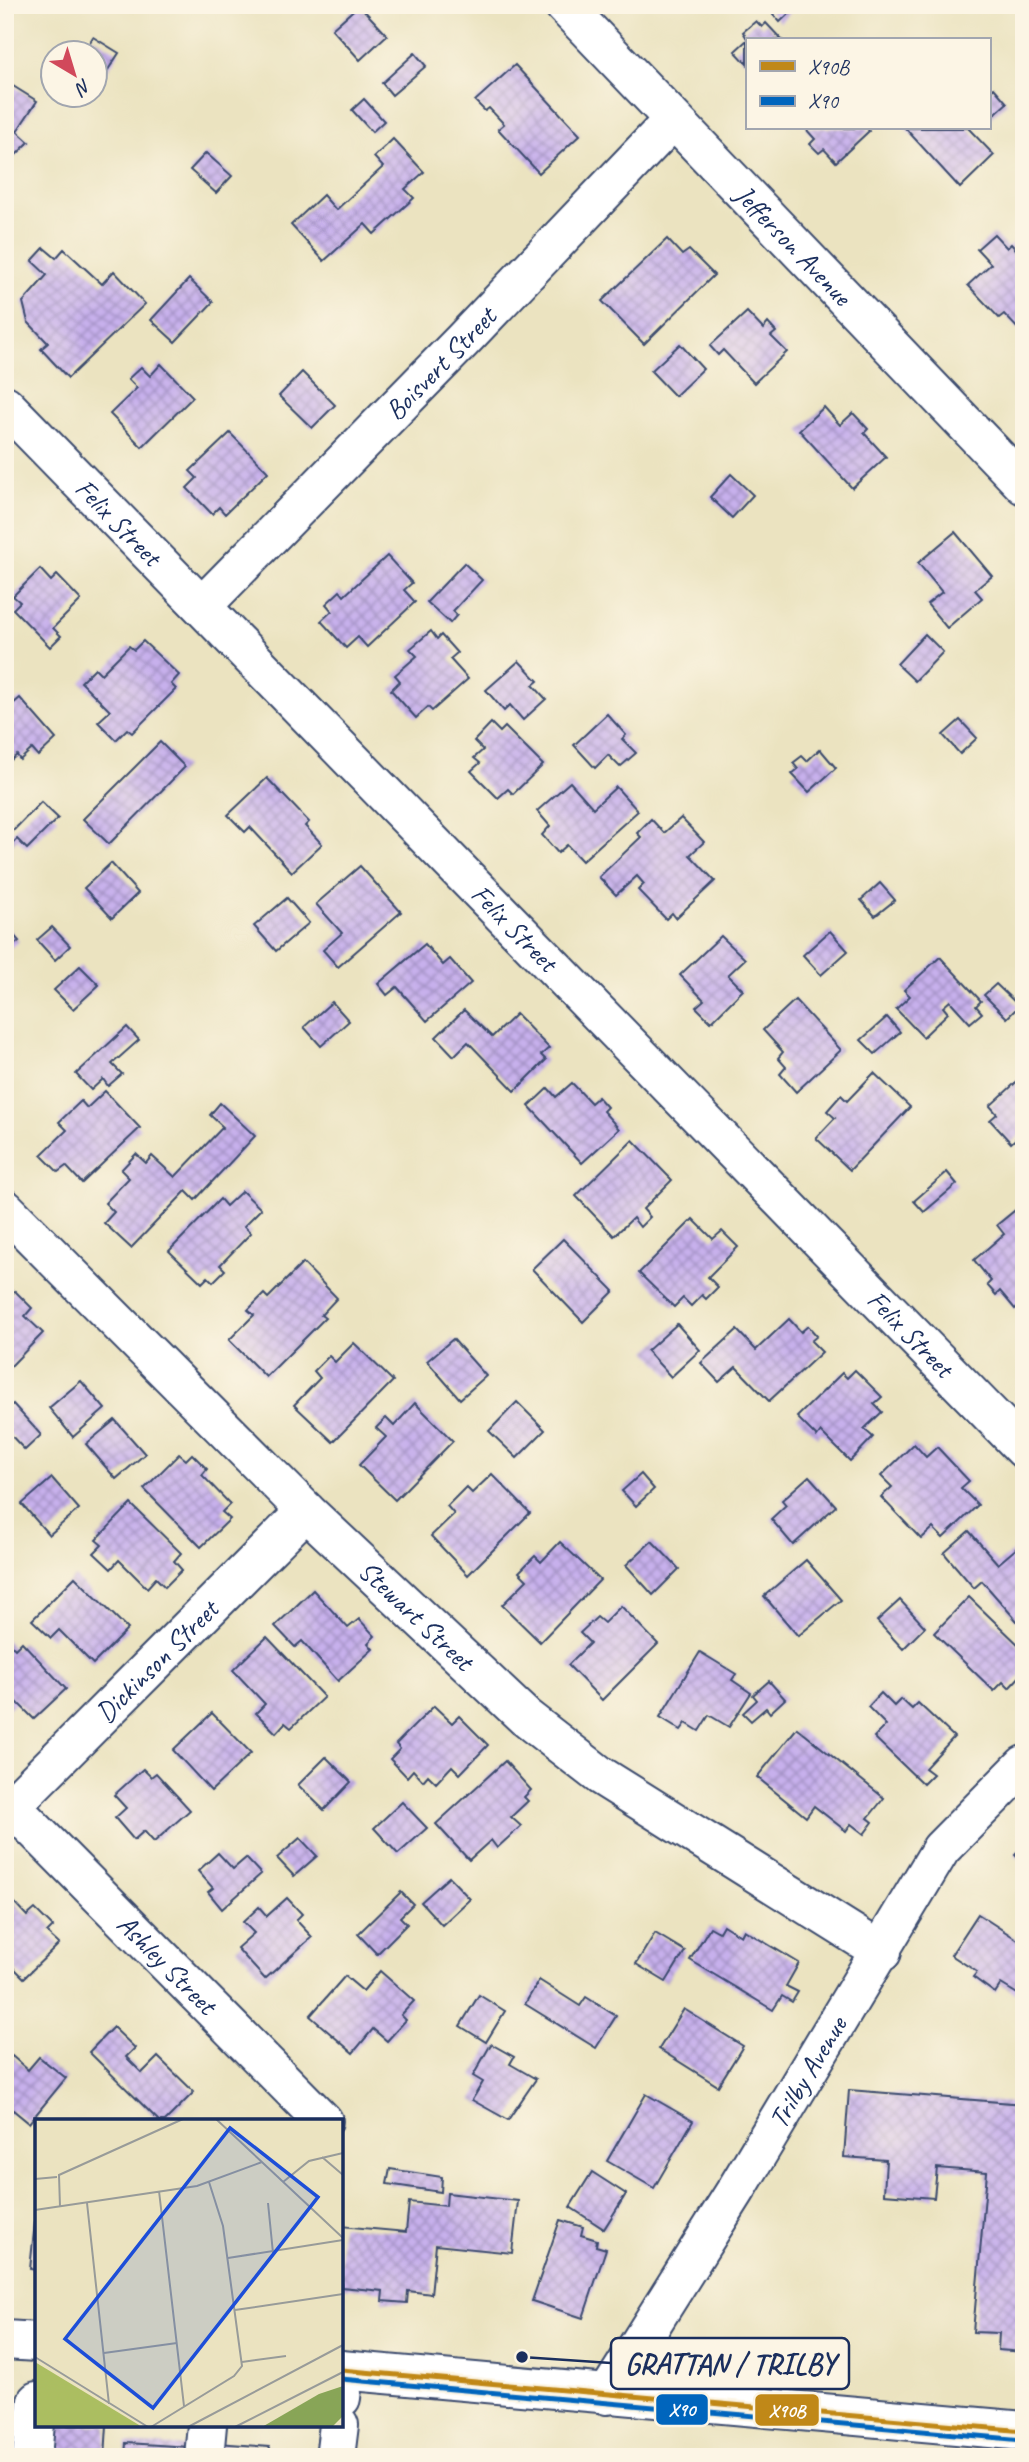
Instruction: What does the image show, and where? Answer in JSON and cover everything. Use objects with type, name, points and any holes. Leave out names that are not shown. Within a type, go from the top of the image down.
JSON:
[{"type":"street","name":"Jefferson Avenue","points":[[564,5],[1024,485]]},
{"type":"street","name":"Boisvert Street","points":[[202,606],[462,341],[673,120]]},
{"type":"street","name":"Felix Street","points":[[5,405],[1024,1449]]},
{"type":"street","name":"Stewart Street","points":[[5,1209],[306,1511],[525,1717],[600,1776],[882,1952]]},
{"type":"street","name":"Dickinson Street","points":[[8,1809],[306,1511]]},
{"type":"street","name":"Trilby Avenue","points":[[607,2395],[882,1952],[941,1849],[1024,1765]]},
{"type":"street","name":"Ashley Street","points":[[8,1809],[321,2119]]},
{"type":"street","points":[[5,2340],[35,2343]]},
{"type":"street","points":[[343,2380],[607,2395],[1024,2431]]},
{"type":"street","points":[[32,2457],[35,2423]]},
{"type":"street","points":[[204,2457],[207,2427]]},
{"type":"street","points":[[335,2457],[339,2427]]},
{"type":"building","points":[[359,5],[387,35],[360,60],[332,29]]},
{"type":"building","points":[[765,5],[798,5],[780,22]]},
{"type":"building","points":[[756,21],[762,27],[766,23],[780,38],[747,38],[743,32]]},
{"type":"building","points":[[746,41],[746,63],[735,51]]},
{"type":"building","points":[[108,46],[119,53],[108,70]]},
{"type":"building","points":[[415,53],[426,66],[392,95],[382,83]]},
{"type":"building","points":[[515,65],[580,135],[539,173],[498,129],[504,124],[489,108],[485,111],[475,101]]},
{"type":"building","points":[[5,81],[37,101],[17,131],[29,142],[14,157],[5,149]]},
{"type":"building","points":[[994,88],[1007,103],[990,118],[990,92]]},
{"type":"building","points":[[364,99],[384,121],[372,132],[352,110]]},
{"type":"building","points":[[807,130],[869,131],[836,162],[824,149],[819,153],[810,144],[815,139]]},
{"type":"building","points":[[907,130],[970,130],[994,155],[960,188]]},
{"type":"building","points":[[393,139],[424,172],[405,189],[414,198],[374,234],[365,224],[324,261],[291,225],[323,195],[336,210],[383,167],[374,157]]},
{"type":"building","points":[[206,153],[232,176],[216,193],[190,170]]},
{"type":"building","points":[[994,234],[1007,248],[1011,244],[1024,258],[1024,335],[1004,314],[999,318],[968,285],[991,264],[977,249]]},
{"type":"building","points":[[667,239],[682,255],[689,250],[714,275],[644,344],[602,301]]},
{"type":"building","points":[[44,248],[56,258],[64,249],[102,284],[114,271],[145,304],[68,378],[41,349],[48,343],[28,322],[23,302],[47,275],[32,261]]},
{"type":"building","points":[[189,279],[213,302],[175,342],[151,320]]},
{"type":"building","points":[[747,312],[763,329],[768,323],[776,332],[771,336],[787,352],[754,383],[723,350],[718,355],[710,346]]},
{"type":"building","points":[[680,344],[703,369],[675,396],[651,371]]},
{"type":"building","points":[[161,364],[193,397],[142,447],[110,414],[137,388],[128,379],[141,367],[150,376]]},
{"type":"building","points":[[302,372],[335,405],[312,428],[279,396]]},
{"type":"building","points":[[824,407],[840,425],[853,413],[868,429],[864,433],[886,457],[852,488],[799,430]]},
{"type":"building","points":[[230,433],[268,472],[225,514],[219,507],[212,514],[187,488],[197,478],[190,471]]},
{"type":"building","points":[[731,474],[753,495],[732,518],[710,497]]},
{"type":"building","points":[[955,532],[992,576],[975,590],[982,598],[947,628],[927,604],[942,592],[918,563]]},
{"type":"building","points":[[387,556],[412,583],[404,590],[415,602],[367,647],[358,637],[346,648],[321,621],[332,611],[326,604],[340,591],[344,596]]},
{"type":"building","points":[[464,563],[482,580],[453,611],[457,615],[450,623],[427,602]]},
{"type":"building","points":[[40,569],[51,581],[57,575],[81,600],[53,628],[61,636],[50,647],[13,609],[20,602],[13,596]]},
{"type":"building","points":[[431,631],[437,639],[441,635],[457,653],[450,659],[468,679],[432,711],[428,707],[416,718],[391,690],[400,681],[395,675],[417,656],[410,649]]},
{"type":"building","points":[[925,634],[943,652],[915,681],[897,664]]},
{"type":"building","points":[[143,641],[179,675],[171,684],[176,689],[132,733],[127,729],[116,740],[98,722],[110,711],[81,682],[95,668],[101,674],[129,646],[134,650]]},
{"type":"building","points":[[519,661],[538,681],[533,685],[546,699],[523,720],[510,705],[504,711],[486,690]]},
{"type":"building","points":[[20,698],[56,739],[38,756],[32,749],[20,760],[17,755],[5,765],[5,711]]},
{"type":"building","points":[[607,714],[626,735],[622,739],[636,753],[620,767],[608,755],[595,768],[574,745]]},
{"type":"building","points":[[960,720],[977,738],[960,754],[943,735]]},
{"type":"building","points":[[491,723],[500,732],[505,727],[543,765],[513,794],[508,789],[498,798],[471,771],[480,763],[474,758],[483,750],[474,741]]},
{"type":"building","points":[[160,742],[185,767],[109,844],[83,819]]},
{"type":"building","points":[[820,749],[836,768],[809,792],[792,774],[798,769],[793,763],[802,756],[807,761]]},
{"type":"building","points":[[267,778],[309,822],[305,826],[322,844],[292,872],[250,827],[245,832],[228,815]]},
{"type":"building","points":[[570,782],[593,808],[616,787],[638,811],[582,861],[567,845],[558,853],[542,835],[550,826],[537,811]]},
{"type":"building","points":[[41,802],[58,818],[27,849],[17,839],[5,852],[5,831],[9,835]]},
{"type":"building","points":[[681,818],[704,842],[690,855],[715,881],[676,918],[672,913],[666,919],[638,890],[644,884],[637,876],[616,895],[599,877],[641,837],[637,833],[651,819],[664,833]]},
{"type":"building","points":[[111,863],[138,893],[112,918],[84,888]]},
{"type":"building","points":[[360,866],[401,912],[338,967],[323,950],[342,933],[316,904]]},
{"type":"building","points":[[880,883],[895,900],[875,916],[861,900]]},
{"type":"building","points":[[287,898],[309,923],[276,951],[254,926]]},
{"type":"building","points":[[5,925],[19,941],[5,952]]},
{"type":"building","points":[[52,927],[70,946],[55,960],[37,940]]},
{"type":"building","points":[[830,931],[848,951],[821,975],[803,955]]},
{"type":"building","points":[[721,936],[745,959],[728,975],[743,990],[711,1022],[696,1007],[704,1000],[680,975]]},
{"type":"building","points":[[425,944],[443,965],[450,959],[471,983],[427,1021],[397,987],[387,995],[378,984]]},
{"type":"building","points":[[940,957],[981,1001],[976,1006],[982,1013],[970,1023],[950,1001],[943,1007],[948,1013],[923,1037],[896,1009],[910,996],[904,990]]},
{"type":"building","points":[[80,966],[99,985],[73,1009],[54,990]]},
{"type":"building","points":[[996,984],[1019,1006],[1007,1018],[984,995]]},
{"type":"building","points":[[795,1000],[841,1050],[796,1092],[780,1074],[786,1067],[778,1058],[783,1052],[763,1030]]},
{"type":"building","points":[[332,1002],[349,1021],[321,1046],[304,1027]]},
{"type":"building","points":[[464,1010],[492,1037],[516,1014],[549,1048],[541,1055],[546,1060],[515,1091],[468,1042],[454,1056],[436,1037]]},
{"type":"building","points":[[887,1017],[900,1032],[875,1054],[861,1040]]},
{"type":"building","points":[[127,1027],[139,1040],[112,1064],[122,1074],[108,1086],[103,1079],[91,1090],[76,1074]]},
{"type":"building","points":[[874,1073],[910,1107],[850,1170],[816,1138],[835,1118],[827,1111],[841,1095],[847,1101]]},
{"type":"building","points":[[1024,1075],[1024,1139],[1020,1135],[1011,1143],[990,1120],[997,1114],[990,1106]]},
{"type":"building","points":[[572,1083],[591,1103],[598,1097],[607,1107],[603,1111],[619,1129],[582,1163],[529,1106],[548,1088],[556,1097]]},
{"type":"building","points":[[105,1091],[140,1128],[82,1183],[66,1166],[58,1172],[41,1155],[67,1130],[59,1122],[81,1101],[87,1108]]},
{"type":"building","points":[[220,1103],[255,1136],[195,1200],[186,1191],[131,1248],[104,1223],[114,1212],[105,1203],[129,1178],[121,1170],[136,1154],[146,1163],[152,1156],[175,1177],[223,1127],[210,1115]]},
{"type":"building","points":[[633,1140],[672,1180],[643,1209],[650,1217],[640,1227],[633,1218],[614,1236],[576,1196]]},
{"type":"building","points":[[947,1172],[957,1184],[924,1212],[914,1201]]},
{"type":"building","points":[[242,1191],[261,1209],[244,1226],[251,1233],[220,1265],[225,1270],[213,1282],[208,1277],[202,1283],[169,1251],[220,1199],[226,1206]]},
{"type":"building","points":[[1019,1207],[1024,1213],[1024,1302],[1015,1309],[1000,1291],[996,1295],[987,1285],[991,1281],[974,1260],[1004,1234],[997,1225]]},
{"type":"building","points":[[693,1219],[713,1239],[722,1231],[738,1247],[708,1277],[718,1287],[706,1299],[702,1295],[691,1306],[683,1298],[674,1307],[639,1273]]},
{"type":"building","points":[[563,1239],[614,1291],[583,1322],[532,1269]]},
{"type":"building","points":[[303,1263],[337,1298],[321,1315],[325,1318],[266,1377],[229,1340],[254,1315],[248,1310],[264,1294],[268,1298]]},
{"type":"building","points":[[15,1291],[32,1308],[25,1316],[43,1333],[8,1369],[5,1366],[5,1295],[8,1298]]},
{"type":"building","points":[[789,1319],[801,1332],[808,1326],[817,1336],[811,1341],[822,1352],[769,1401],[736,1367],[719,1382],[701,1363],[737,1330],[756,1350]]},
{"type":"building","points":[[677,1324],[700,1350],[671,1377],[647,1351]]},
{"type":"building","points":[[453,1339],[486,1376],[460,1399],[427,1361]]},
{"type":"building","points":[[354,1343],[393,1381],[333,1442],[294,1405],[320,1378],[314,1371],[329,1356],[335,1362]]},
{"type":"building","points":[[855,1370],[882,1397],[874,1404],[882,1412],[864,1429],[873,1437],[850,1461],[821,1432],[817,1437],[797,1417],[842,1373],[847,1378]]},
{"type":"building","points":[[81,1381],[105,1409],[73,1437],[49,1408]]},
{"type":"building","points":[[517,1402],[545,1430],[517,1458],[489,1431]]},
{"type":"building","points":[[415,1403],[453,1441],[395,1500],[359,1465],[386,1437],[376,1428],[386,1418],[394,1426]]},
{"type":"building","points":[[13,1404],[41,1435],[25,1450],[5,1429],[5,1411]]},
{"type":"building","points":[[115,1420],[145,1454],[116,1479],[86,1444]]},
{"type":"building","points":[[914,1444],[926,1457],[937,1447],[969,1481],[961,1488],[978,1505],[943,1538],[933,1528],[921,1539],[881,1497],[892,1487],[881,1476]]},
{"type":"building","points":[[179,1454],[186,1460],[192,1454],[207,1469],[202,1475],[230,1504],[222,1512],[230,1519],[201,1547],[144,1489]]},
{"type":"building","points":[[492,1474],[530,1513],[468,1575],[431,1536],[454,1514],[447,1506],[466,1487],[472,1493]]},
{"type":"building","points":[[641,1474],[654,1489],[636,1506],[622,1491]]},
{"type":"building","points":[[809,1476],[836,1506],[793,1545],[771,1519],[786,1505],[782,1500]]},
{"type":"building","points":[[52,1478],[79,1509],[49,1535],[22,1504]]},
{"type":"building","points":[[131,1504],[181,1553],[174,1561],[182,1570],[165,1587],[156,1578],[147,1588],[119,1560],[111,1569],[94,1553],[102,1545],[96,1540]]},
{"type":"building","points":[[969,1531],[998,1564],[1018,1547],[1024,1553],[1024,1629],[982,1581],[974,1588],[944,1553]]},
{"type":"building","points":[[652,1541],[679,1569],[653,1595],[626,1565]]},
{"type":"building","points":[[560,1542],[600,1580],[540,1642],[502,1605],[527,1580],[519,1572],[535,1556],[541,1562]]},
{"type":"building","points":[[806,1560],[841,1600],[798,1636],[764,1596]]},
{"type":"building","points":[[75,1577],[128,1629],[93,1664],[59,1630],[51,1638],[32,1620]]},
{"type":"building","points":[[313,1590],[348,1628],[359,1619],[375,1636],[368,1643],[373,1649],[338,1681],[302,1641],[295,1647],[275,1626]]},
{"type":"building","points":[[969,1597],[1024,1650],[1024,1672],[1009,1688],[1003,1682],[994,1691],[934,1633]]},
{"type":"building","points":[[900,1600],[925,1627],[903,1649],[877,1621]]},
{"type":"building","points":[[621,1606],[658,1644],[602,1700],[568,1665],[590,1643],[580,1633],[597,1617],[604,1623]]},
{"type":"building","points":[[267,1637],[324,1697],[291,1728],[285,1723],[276,1733],[256,1713],[265,1704],[233,1670]]},
{"type":"building","points":[[5,1639],[15,1649],[22,1642],[66,1689],[34,1719],[17,1702],[5,1711]]},
{"type":"building","points":[[700,1652],[736,1674],[732,1680],[751,1693],[729,1727],[709,1715],[699,1731],[686,1723],[681,1730],[660,1717]]},
{"type":"building","points":[[769,1681],[785,1699],[770,1713],[766,1708],[751,1721],[743,1713],[757,1700],[753,1695]]},
{"type":"building","points":[[881,1693],[894,1706],[901,1699],[912,1709],[918,1703],[954,1737],[925,1768],[933,1774],[923,1784],[874,1737],[886,1725],[868,1707]]},
{"type":"building","points":[[434,1706],[452,1723],[459,1716],[488,1745],[460,1774],[452,1766],[436,1783],[428,1775],[423,1781],[413,1770],[407,1777],[390,1759],[400,1749],[396,1744]]},
{"type":"building","points":[[212,1713],[251,1753],[211,1791],[173,1750]]},
{"type":"building","points":[[797,1728],[884,1798],[868,1818],[873,1822],[864,1834],[851,1824],[846,1831],[814,1806],[806,1817],[757,1777]]},
{"type":"building","points":[[326,1757],[351,1782],[324,1810],[298,1785]]},
{"type":"building","points":[[505,1761],[531,1790],[524,1797],[528,1801],[511,1817],[521,1826],[497,1848],[491,1840],[469,1860],[436,1824]]},
{"type":"building","points":[[143,1769],[151,1777],[156,1773],[190,1810],[154,1842],[144,1831],[134,1840],[115,1818],[126,1808],[114,1795]]},
{"type":"building","points":[[402,1802],[427,1828],[398,1854],[374,1828]]},
{"type":"building","points":[[300,1838],[317,1856],[294,1876],[277,1858]]},
{"type":"building","points":[[1024,1846],[1024,1864],[1015,1855]]},
{"type":"building","points":[[218,1853],[233,1869],[246,1858],[261,1874],[222,1909],[208,1892],[213,1888],[198,1871]]},
{"type":"building","points":[[449,1877],[470,1899],[442,1925],[421,1902]]},
{"type":"building","points":[[401,1892],[413,1904],[400,1917],[407,1924],[377,1954],[358,1934]]},
{"type":"building","points":[[287,1898],[302,1914],[296,1920],[312,1937],[265,1979],[237,1948],[254,1933],[243,1922],[259,1907],[267,1916]]},
{"type":"building","points":[[13,1901],[27,1916],[35,1909],[53,1927],[47,1933],[59,1944],[24,1978],[5,1959],[5,1908]]},
{"type":"building","points":[[978,1914],[1024,1944],[1024,1998],[1001,1984],[995,1993],[973,1977],[977,1972],[951,1955]]},
{"type":"building","points":[[723,1925],[741,1936],[744,1930],[799,1963],[786,1986],[798,1992],[792,2002],[782,1996],[773,2010],[690,1960],[710,1927],[719,1932]]},
{"type":"building","points":[[655,1933],[685,1951],[666,1982],[636,1964]]},
{"type":"building","points":[[380,1971],[414,2001],[401,2015],[406,2020],[387,2041],[373,2029],[353,2053],[310,2016],[345,1976],[363,1991]]},
{"type":"building","points":[[539,1980],[580,2006],[586,1997],[616,2016],[596,2048],[525,2004]]},
{"type":"building","points":[[479,1995],[505,2011],[486,2042],[460,2026]]},
{"type":"building","points":[[684,2009],[743,2046],[718,2086],[659,2049]]},
{"type":"building","points":[[113,2027],[135,2048],[126,2057],[142,2073],[158,2057],[194,2092],[167,2119],[157,2119],[89,2052]]},
{"type":"building","points":[[491,2044],[514,2057],[510,2064],[536,2079],[508,2120],[472,2100],[483,2082],[473,2076]]},
{"type":"building","points":[[12,2056],[28,2070],[39,2057],[66,2078],[29,2123],[13,2110],[5,2119],[5,2064]]},
{"type":"building","points":[[849,2090],[1024,2104],[1024,2352],[998,2350],[999,2333],[973,2332],[987,2172],[937,2168],[934,2198],[884,2194],[886,2160],[844,2157]]},
{"type":"building","points":[[646,2094],[693,2121],[654,2188],[607,2161]]},
{"type":"building","points":[[390,2169],[442,2177],[441,2192],[387,2184]]},
{"type":"building","points":[[592,2172],[626,2194],[604,2229],[570,2207]]},
{"type":"building","points":[[447,2193],[518,2201],[512,2253],[436,2245],[431,2294],[408,2291],[407,2303],[382,2301],[383,2291],[343,2287],[343,2226],[406,2232],[409,2202],[446,2206]]},
{"type":"building","points":[[560,2220],[583,2227],[581,2235],[597,2240],[596,2246],[606,2249],[583,2318],[532,2301]]},
{"type":"building","points":[[35,2222],[35,2270],[30,2269]]},
{"type":"building","points":[[44,2427],[107,2427],[105,2457],[42,2457]]},
{"type":"building","points":[[126,2443],[190,2447],[190,2457],[125,2457]]},
{"type":"building","points":[[217,2443],[269,2447],[274,2457],[216,2457]]},
{"type":"transit line","name":"X90B","points":[[343,2370],[1024,2431]]},
{"type":"transit line","name":"X90","points":[[343,2379],[1023,2440]]},
{"type":"place","name":"GRATTAN / TRILBY","points":[[522,2357]]}]
